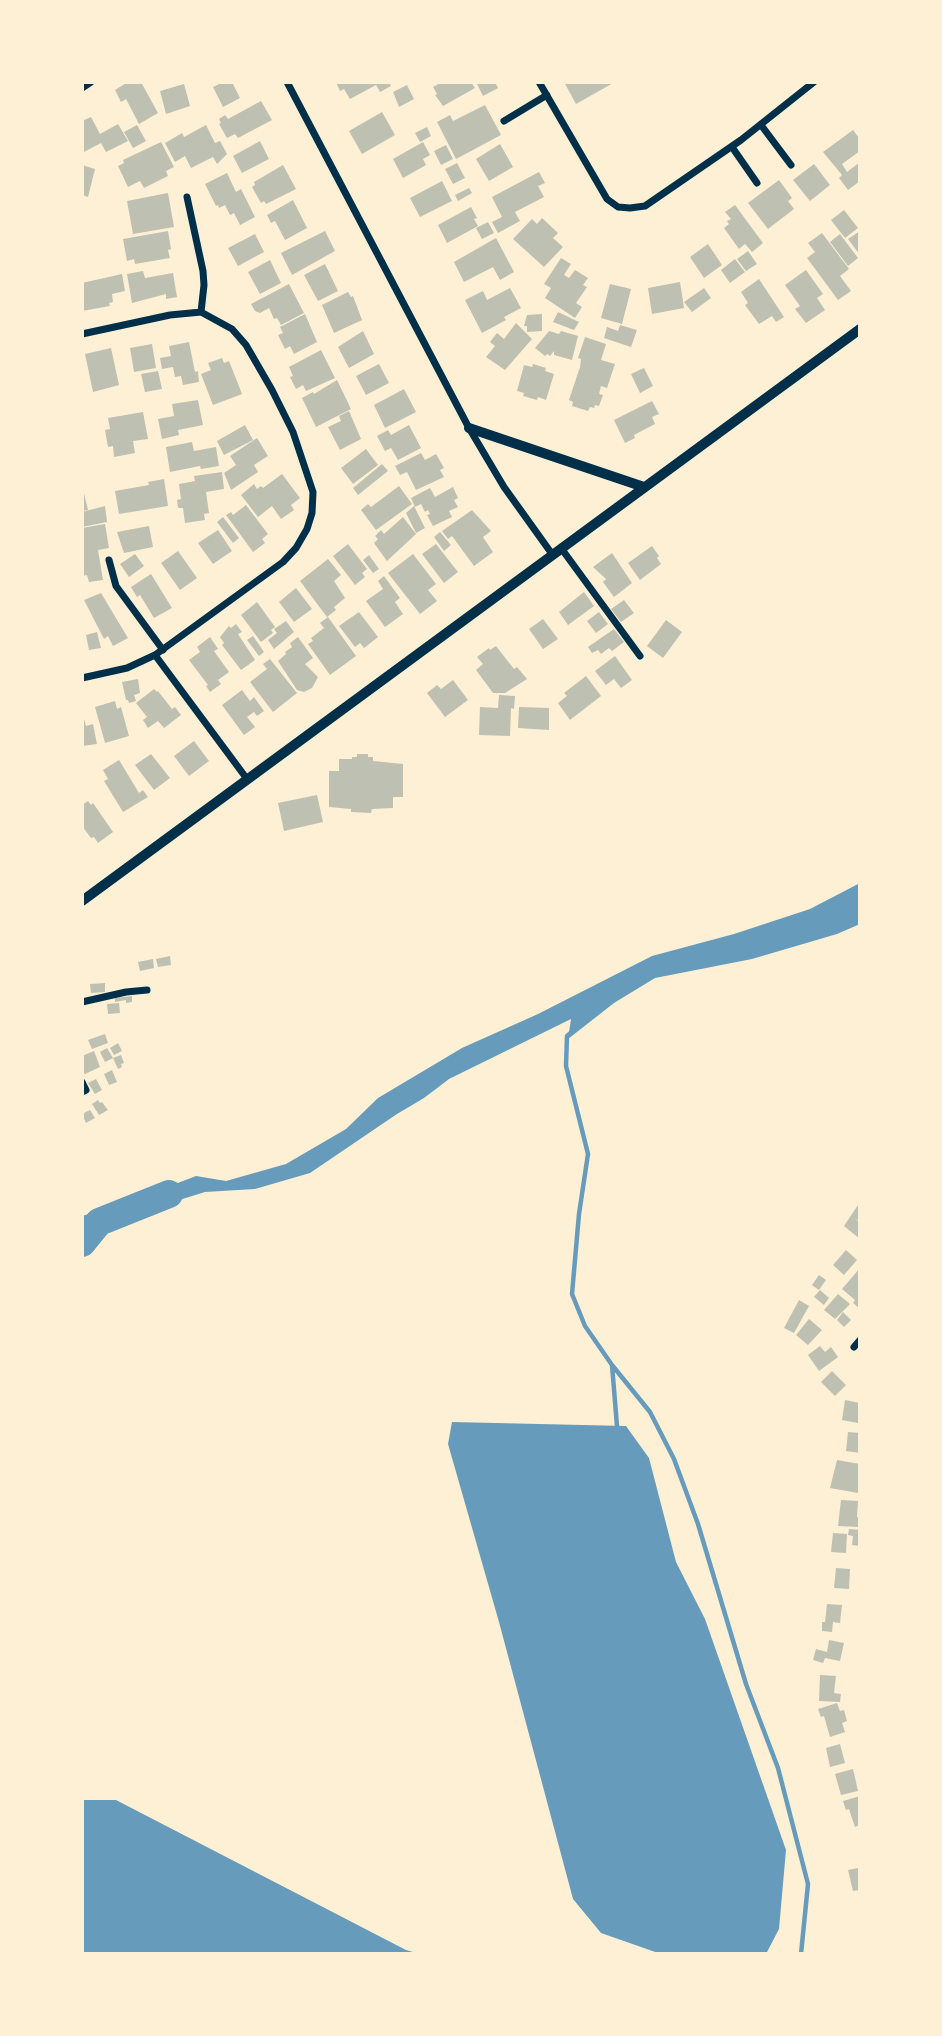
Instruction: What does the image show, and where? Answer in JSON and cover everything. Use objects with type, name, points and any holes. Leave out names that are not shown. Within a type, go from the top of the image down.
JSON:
[{"type":"street","points":[[82,88],[91,82]]},
{"type":"street","points":[[287,82],[469,428],[505,487],[640,656]]},
{"type":"street","points":[[540,82],[607,199],[618,207],[645,206],[732,147],[814,82]]},
{"type":"street","points":[[504,121],[547,95]]},
{"type":"street","points":[[761,125],[791,166]]},
{"type":"street","points":[[732,147],[757,183]]},
{"type":"street","points":[[187,197],[203,271],[204,295],[201,312]]},
{"type":"street","points":[[82,334],[170,315],[201,312],[232,329],[246,345],[272,390],[306,466],[313,492],[312,513],[307,529],[283,562],[155,655],[127,667],[82,678]]},
{"type":"street","points":[[82,901],[860,329]]},
{"type":"street","points":[[469,428],[644,487]]},
{"type":"street","points":[[109,560],[116,586],[163,650]]},
{"type":"street","points":[[155,655],[247,779]]},
{"type":"street","points":[[82,1002],[147,990]]},
{"type":"street","points":[[82,1082],[86,1090],[82,1092]]},
{"type":"street","points":[[854,1347],[860,1340]]},
{"type":"water","points":[[860,883],[860,924],[837,934],[752,959],[655,978],[614,1003],[568,1039],[571,1019],[449,1079],[310,1173],[255,1189],[205,1192],[176,1201],[131,1208],[82,1240],[82,1216],[126,1203],[196,1176],[226,1181],[286,1164],[346,1129],[378,1098],[462,1048],[538,1014],[652,956],[734,934],[810,909]]},
{"type":"water","points":[[452,1422],[626,1426],[649,1458],[676,1562],[705,1619],[786,1850],[779,1929],[766,1954],[661,1954],[601,1933],[573,1899],[448,1444]]},
{"type":"water","points":[[82,1800],[116,1800],[406,1950],[420,1954],[82,1954]]},
{"type":"building","points":[[128,82],[141,82],[158,113],[139,124],[126,99],[121,102],[115,90]]},
{"type":"building","points":[[223,82],[232,82],[240,98],[223,107],[213,87]]},
{"type":"building","points":[[336,82],[389,82],[391,86],[380,92],[376,85],[350,99],[344,89],[340,91]]},
{"type":"building","points":[[442,82],[471,82],[475,88],[443,106],[433,87]]},
{"type":"building","points":[[495,82],[498,88],[483,96],[477,84]]},
{"type":"building","points":[[564,82],[615,82],[576,104]]},
{"type":"building","points":[[184,84],[190,106],[166,114],[160,91]]},
{"type":"building","points":[[407,85],[414,99],[399,107],[393,92]]},
{"type":"building","points":[[261,101],[272,120],[238,138],[235,134],[227,138],[219,119],[225,115],[228,119]]},
{"type":"building","points":[[485,105],[501,135],[456,159],[437,122],[450,115],[453,121]]},
{"type":"building","points":[[382,112],[395,135],[362,154],[349,131]]},
{"type":"building","points":[[91,117],[100,134],[118,124],[128,141],[106,152],[101,143],[82,153],[82,121]]},
{"type":"building","points":[[137,125],[146,141],[133,148],[124,132]]},
{"type":"building","points":[[206,125],[215,143],[220,141],[227,154],[217,164],[213,157],[191,168],[185,156],[175,162],[165,143],[182,133],[184,137]]},
{"type":"building","points":[[427,127],[431,136],[420,142],[415,133]]},
{"type":"building","points":[[853,130],[860,139],[860,151],[842,164],[847,172],[860,162],[860,181],[848,190],[839,178],[842,175],[823,152]]},
{"type":"building","points":[[260,141],[269,159],[242,173],[233,156]]},
{"type":"building","points":[[161,142],[174,167],[166,171],[168,176],[144,188],[140,181],[128,187],[118,166],[124,163],[123,160]]},
{"type":"building","points":[[423,142],[430,155],[423,159],[426,165],[403,178],[393,159]]},
{"type":"building","points":[[500,144],[513,167],[489,181],[476,159]]},
{"type":"building","points":[[446,145],[453,159],[441,165],[434,151]]},
{"type":"building","points":[[457,163],[465,178],[453,184],[445,169]]},
{"type":"building","points":[[814,164],[830,185],[810,201],[793,180]]},
{"type":"building","points":[[82,165],[95,169],[88,197],[82,195]]},
{"type":"building","points":[[283,165],[296,189],[266,204],[264,201],[261,203],[252,187],[254,182]]},
{"type":"building","points":[[539,172],[545,183],[538,186],[544,197],[515,212],[520,221],[498,233],[492,222],[502,217],[492,197]]},
{"type":"building","points":[[227,173],[236,192],[241,189],[255,217],[240,225],[234,213],[230,215],[225,205],[219,208],[216,206],[205,184]]},
{"type":"building","points":[[779,180],[792,198],[788,201],[794,209],[768,229],[748,203]]},
{"type":"building","points":[[442,181],[452,201],[420,217],[410,198]]},
{"type":"building","points":[[469,188],[472,193],[458,201],[455,195]]},
{"type":"building","points":[[168,193],[174,227],[133,234],[127,201]]},
{"type":"building","points":[[293,200],[307,228],[285,240],[275,221],[271,223],[267,215]]},
{"type":"building","points":[[735,205],[763,243],[752,252],[745,244],[739,249],[724,228],[731,219],[725,212]]},
{"type":"building","points":[[471,207],[478,226],[447,243],[438,225]]},
{"type":"building","points":[[844,210],[858,228],[845,238],[831,220]]},
{"type":"building","points":[[542,218],[558,233],[553,238],[563,247],[544,267],[513,239],[532,219],[537,224]]},
{"type":"building","points":[[488,222],[494,233],[482,239],[476,228]]},
{"type":"building","points":[[168,231],[170,258],[135,264],[134,259],[127,261],[123,239]]},
{"type":"building","points":[[325,231],[335,251],[292,275],[281,253]]},
{"type":"building","points":[[860,231],[860,255],[848,239]]},
{"type":"building","points":[[822,233],[849,269],[840,276],[851,291],[838,300],[807,258],[815,252],[808,243]]},
{"type":"building","points":[[255,234],[264,252],[238,266],[228,248]]},
{"type":"building","points":[[840,234],[858,258],[848,266],[830,242]]},
{"type":"building","points":[[496,238],[514,272],[500,280],[493,267],[464,282],[454,262]]},
{"type":"building","points":[[708,244],[722,265],[704,278],[690,257]]},
{"type":"building","points":[[748,251],[757,264],[746,271],[737,259]]},
{"type":"building","points":[[561,258],[571,264],[564,275],[569,278],[575,270],[588,278],[583,285],[587,287],[576,303],[582,307],[575,318],[545,298],[551,288],[544,284]]},
{"type":"building","points":[[735,259],[745,272],[730,283],[721,270]]},
{"type":"building","points":[[270,260],[281,283],[260,294],[248,272]]},
{"type":"building","points":[[325,264],[338,291],[318,301],[304,275]]},
{"type":"building","points":[[806,270],[823,294],[817,298],[825,310],[806,323],[795,309],[800,306],[785,285]]},
{"type":"building","points":[[143,271],[145,278],[173,273],[177,297],[166,299],[166,294],[132,303],[127,274]]},
{"type":"building","points":[[122,274],[125,291],[112,294],[113,302],[109,303],[110,306],[82,311],[82,283]]},
{"type":"building","points":[[759,279],[784,317],[776,322],[772,316],[759,324],[745,305],[748,303],[741,292]]},
{"type":"building","points":[[680,282],[684,308],[652,314],[648,288]]},
{"type":"building","points":[[289,284],[304,313],[281,325],[277,318],[274,319],[269,308],[260,313],[255,311],[251,304]]},
{"type":"building","points":[[610,284],[631,289],[622,324],[601,318]]},
{"type":"building","points":[[510,288],[521,308],[482,333],[465,300],[483,291],[487,300]]},
{"type":"building","points":[[704,288],[711,298],[692,312],[684,302]]},
{"type":"building","points":[[348,292],[353,296],[362,320],[334,333],[322,305]]},
{"type":"building","points":[[558,312],[579,322],[574,330],[553,322]]},
{"type":"building","points":[[305,314],[317,342],[294,354],[290,346],[285,349],[278,335],[283,333],[280,327]]},
{"type":"building","points":[[542,314],[542,331],[527,332],[527,326],[524,326],[527,315]]},
{"type":"building","points":[[516,323],[532,339],[505,370],[486,357],[495,346],[490,342],[497,333],[504,339]]},
{"type":"building","points":[[620,325],[637,330],[631,347],[604,338],[607,327],[618,331]]},
{"type":"building","points":[[363,331],[374,354],[349,368],[338,347]]},
{"type":"building","points":[[549,331],[578,336],[572,360],[554,355],[554,351],[550,356],[545,356],[535,348]]},
{"type":"building","points":[[585,337],[606,344],[601,360],[615,364],[607,388],[601,386],[599,394],[603,395],[599,406],[590,407],[588,411],[572,406],[573,402],[569,400],[580,367],[581,359],[578,358]]},
{"type":"building","points":[[189,342],[199,382],[183,385],[181,376],[175,377],[173,367],[162,369],[160,358],[171,356],[169,346]]},
{"type":"building","points":[[152,344],[156,368],[134,372],[130,348]]},
{"type":"building","points":[[111,348],[119,385],[93,392],[85,354]]},
{"type":"building","points":[[321,350],[335,378],[306,391],[303,385],[296,389],[289,367]]},
{"type":"building","points":[[222,358],[224,363],[229,361],[242,394],[213,405],[201,374],[211,370],[208,363]]},
{"type":"building","points":[[379,364],[389,383],[366,395],[356,376]]},
{"type":"building","points":[[533,364],[554,374],[546,400],[523,396],[524,393],[517,391],[524,365],[532,367]]},
{"type":"building","points":[[644,368],[653,386],[640,393],[631,374]]},
{"type":"building","points":[[158,371],[162,389],[145,392],[141,374]]},
{"type":"building","points":[[337,380],[351,409],[316,427],[302,398]]},
{"type":"building","points":[[404,389],[416,412],[385,428],[374,405]]},
{"type":"building","points":[[198,400],[203,425],[178,430],[179,435],[162,439],[158,419],[174,416],[172,404]]},
{"type":"building","points":[[652,401],[659,414],[652,417],[655,424],[625,443],[614,420]]},
{"type":"building","points":[[349,411],[361,439],[340,450],[328,427],[341,421],[339,416]]},
{"type":"building","points":[[143,412],[148,439],[133,441],[135,453],[114,457],[113,446],[108,447],[105,430],[110,429],[108,418]]},
{"type":"building","points":[[245,425],[253,440],[224,455],[217,441]]},
{"type":"building","points":[[409,425],[421,448],[398,460],[391,448],[385,451],[377,436],[388,430],[391,435]]},
{"type":"building","points":[[257,438],[268,456],[254,465],[258,472],[231,490],[224,473],[236,465],[230,456]]},
{"type":"building","points":[[192,442],[194,451],[216,447],[219,466],[201,469],[200,466],[170,472],[166,447]]},
{"type":"building","points":[[366,449],[378,465],[353,484],[341,468]]},
{"type":"building","points":[[421,453],[425,460],[436,454],[444,468],[440,470],[444,477],[416,490],[407,472],[400,475],[395,466]]},
{"type":"building","points":[[382,464],[388,471],[358,495],[353,488]]},
{"type":"building","points":[[222,472],[224,489],[206,492],[209,513],[204,514],[205,520],[185,523],[183,508],[178,508],[177,500],[181,499],[179,484],[195,481],[194,476]]},
{"type":"building","points":[[282,474],[300,498],[291,505],[294,510],[281,519],[272,506],[258,517],[241,495],[254,484],[257,489],[261,486],[263,488]]},
{"type":"building","points":[[164,479],[168,506],[119,514],[115,491],[149,485],[148,482]]},
{"type":"building","points":[[82,485],[88,510],[82,511]]},
{"type":"building","points":[[399,486],[412,504],[376,530],[361,510],[368,504],[371,507]]},
{"type":"building","points":[[453,487],[458,498],[454,500],[458,507],[449,511],[452,517],[433,526],[427,515],[430,514],[428,510],[425,512],[421,504],[415,507],[411,498],[430,488],[435,497]]},
{"type":"building","points":[[246,505],[268,534],[262,539],[265,543],[253,552],[226,515],[231,512],[233,515]]},
{"type":"building","points":[[105,506],[107,522],[82,527],[82,512]]},
{"type":"building","points":[[414,506],[425,528],[416,533],[406,513]]},
{"type":"building","points":[[472,510],[491,531],[483,537],[493,552],[474,566],[452,536],[448,539],[442,531]]},
{"type":"building","points":[[223,517],[239,538],[233,543],[217,522]]},
{"type":"building","points":[[403,517],[416,534],[387,561],[374,543],[378,539],[375,536],[381,530],[384,534]]},
{"type":"building","points":[[105,524],[109,548],[98,550],[103,580],[89,582],[87,575],[82,576],[82,528]]},
{"type":"building","points":[[149,526],[153,547],[124,553],[117,532]]},
{"type":"building","points":[[218,530],[232,551],[213,564],[198,543]]},
{"type":"building","points":[[440,532],[451,545],[444,551],[434,537]]},
{"type":"building","points":[[348,544],[367,569],[362,573],[365,577],[355,585],[333,556]]},
{"type":"building","points":[[436,544],[458,572],[444,583],[422,554]]},
{"type":"building","points":[[652,546],[661,564],[640,580],[628,563]]},
{"type":"building","points":[[178,551],[197,578],[180,590],[161,563]]},
{"type":"building","points":[[612,553],[632,583],[614,597],[603,582],[606,579],[593,567]]},
{"type":"building","points":[[135,554],[144,566],[129,577],[120,564]]},
{"type":"building","points":[[413,554],[436,584],[428,590],[437,601],[420,614],[388,573]]},
{"type":"building","points":[[369,555],[379,569],[373,573],[363,560]]},
{"type":"building","points":[[328,559],[341,575],[334,581],[345,598],[327,617],[300,581]]},
{"type":"building","points":[[151,574],[172,608],[154,618],[140,595],[137,597],[131,587]]},
{"type":"building","points":[[384,576],[400,598],[395,602],[403,614],[385,627],[366,601],[383,589],[378,581]]},
{"type":"building","points":[[296,588],[312,609],[294,622],[279,602]]},
{"type":"building","points":[[584,592],[594,606],[568,625],[559,612]]},
{"type":"building","points":[[101,593],[128,638],[113,646],[108,636],[104,639],[84,600]]},
{"type":"building","points":[[624,600],[634,613],[621,622],[611,609]]},
{"type":"building","points":[[257,602],[275,627],[271,630],[273,633],[261,642],[241,615]]},
{"type":"building","points":[[359,612],[378,637],[364,648],[360,643],[355,647],[339,626]]},
{"type":"building","points":[[599,612],[608,624],[596,633],[587,621]]},
{"type":"building","points":[[328,617],[356,656],[330,675],[308,644],[313,641],[311,638],[324,628],[320,623]]},
{"type":"building","points":[[543,619],[558,639],[543,649],[529,629]]},
{"type":"building","points":[[666,620],[682,632],[663,658],[647,646]]},
{"type":"building","points":[[286,621],[294,632],[274,649],[268,640],[277,633],[274,629]]},
{"type":"building","points":[[236,624],[242,632],[238,634],[255,660],[241,670],[222,645],[224,643],[220,637],[229,626],[231,628]]},
{"type":"building","points":[[614,629],[624,642],[612,651],[609,648],[601,654],[598,650],[592,653],[588,647]]},
{"type":"building","points":[[97,632],[101,648],[89,650],[86,635]]},
{"type":"building","points":[[253,636],[264,652],[259,656],[247,640]]},
{"type":"building","points":[[210,637],[218,649],[214,651],[229,672],[218,680],[221,684],[210,692],[206,686],[208,685],[189,660],[200,652],[197,647]]},
{"type":"building","points":[[298,637],[313,658],[305,664],[318,677],[312,688],[304,692],[297,690],[278,661],[292,647],[290,643]]},
{"type":"building","points":[[496,646],[514,669],[517,667],[527,679],[505,693],[493,693],[476,670],[483,664],[477,657]]},
{"type":"building","points":[[615,656],[632,680],[621,688],[614,679],[606,685],[595,671]]},
{"type":"building","points":[[270,659],[297,693],[273,712],[250,682],[267,669],[263,664]]},
{"type":"building","points":[[586,676],[601,696],[570,720],[558,703],[567,696],[564,693]]},
{"type":"building","points":[[138,679],[140,693],[134,695],[136,701],[129,703],[122,682]]},
{"type":"building","points":[[453,680],[468,700],[445,717],[427,693],[437,685],[441,689]]},
{"type":"building","points":[[154,689],[181,715],[164,728],[158,721],[148,728],[143,720],[147,717],[136,703]]},
{"type":"building","points":[[242,690],[250,701],[254,697],[264,711],[257,716],[254,712],[247,717],[255,727],[244,735],[222,705]]},
{"type":"building","points":[[499,695],[515,696],[514,709],[511,708],[510,736],[479,735],[480,707],[498,708]]},
{"type":"building","points":[[115,701],[117,709],[121,707],[129,736],[105,743],[95,707]]},
{"type":"building","points":[[519,707],[549,708],[549,730],[518,728]]},
{"type":"building","points":[[82,712],[86,726],[93,724],[97,744],[82,746]]},
{"type":"building","points":[[194,741],[209,761],[189,776],[174,756]]},
{"type":"building","points":[[151,754],[170,778],[154,790],[135,765]]},
{"type":"building","points":[[357,754],[368,754],[368,757],[373,757],[373,761],[403,764],[403,797],[393,797],[393,808],[372,809],[371,813],[329,807],[329,771],[339,771],[339,759],[352,759],[357,757]]},
{"type":"building","points":[[119,760],[139,793],[143,790],[148,797],[123,812],[104,781],[108,779],[103,770]]},
{"type":"building","points":[[317,795],[323,822],[284,831],[278,803]]},
{"type":"building","points":[[88,801],[91,805],[93,803],[113,832],[98,843],[82,826],[82,805]]},
{"type":"building","points":[[170,956],[171,965],[158,967],[156,959]]},
{"type":"building","points":[[153,959],[154,968],[140,971],[138,962]]},
{"type":"building","points":[[105,983],[105,992],[91,993],[90,984]]},
{"type":"building","points":[[132,996],[132,1002],[115,1002],[115,998]]},
{"type":"building","points":[[119,1003],[120,1013],[108,1014],[107,1004]]},
{"type":"building","points":[[105,1034],[108,1043],[92,1049],[88,1040]]},
{"type":"building","points":[[118,1043],[122,1051],[114,1055],[110,1048]]},
{"type":"building","points":[[107,1048],[113,1058],[105,1062],[100,1052]]},
{"type":"building","points":[[94,1051],[100,1067],[85,1074],[82,1072],[82,1056]]},
{"type":"building","points":[[121,1055],[124,1063],[118,1069],[113,1058]]},
{"type":"building","points":[[112,1070],[117,1082],[109,1085],[104,1074]]},
{"type":"building","points":[[96,1079],[102,1090],[95,1094],[88,1083]]},
{"type":"building","points":[[98,1100],[108,1110],[99,1115],[92,1104]]},
{"type":"building","points":[[90,1110],[95,1118],[86,1123],[82,1114]]},
{"type":"building","points":[[860,1202],[860,1222],[854,1218],[860,1223],[860,1239],[844,1226]]},
{"type":"building","points":[[846,1250],[857,1260],[844,1275],[833,1265]]},
{"type":"building","points":[[860,1268],[860,1309],[853,1303],[855,1300],[842,1289]]},
{"type":"building","points":[[819,1275],[826,1280],[819,1290],[812,1285]]},
{"type":"building","points":[[820,1290],[829,1298],[824,1305],[814,1297]]},
{"type":"building","points":[[838,1294],[850,1304],[835,1319],[824,1310]]},
{"type":"building","points":[[799,1300],[809,1306],[794,1333],[784,1328]]},
{"type":"building","points":[[843,1312],[851,1320],[844,1327],[837,1320]]},
{"type":"building","points":[[809,1319],[822,1330],[808,1345],[796,1335]]},
{"type":"building","points":[[820,1346],[825,1352],[831,1347],[838,1357],[819,1371],[808,1355]]},
{"type":"building","points":[[832,1371],[846,1385],[835,1396],[821,1382]]},
{"type":"building","points":[[845,1400],[860,1403],[858,1423],[842,1420]]},
{"type":"building","points":[[848,1432],[860,1433],[860,1453],[846,1451]]},
{"type":"building","points":[[837,1460],[860,1464],[858,1493],[830,1488]]},
{"type":"building","points":[[841,1500],[858,1501],[859,1527],[838,1526]]},
{"type":"building","points":[[849,1529],[860,1530],[860,1546],[852,1545],[853,1536],[848,1535]]},
{"type":"building","points":[[833,1533],[847,1534],[846,1553],[831,1552]]},
{"type":"building","points":[[836,1568],[850,1569],[849,1589],[834,1588]]},
{"type":"building","points":[[827,1604],[842,1605],[840,1623],[833,1622],[832,1632],[822,1631]]},
{"type":"building","points":[[829,1640],[844,1643],[840,1661],[825,1658],[823,1663],[813,1660],[816,1649],[827,1652]]},
{"type":"building","points":[[820,1675],[836,1676],[834,1693],[841,1694],[840,1702],[819,1701]]},
{"type":"building","points":[[837,1703],[840,1711],[844,1710],[847,1721],[842,1723],[845,1732],[830,1737],[824,1716],[821,1717],[818,1709]]},
{"type":"building","points":[[840,1744],[845,1763],[830,1767],[826,1748]]},
{"type":"building","points":[[853,1769],[858,1791],[841,1795],[835,1774]]},
{"type":"building","points":[[860,1796],[860,1825],[855,1827],[843,1801]]},
{"type":"building","points":[[858,1868],[860,1890],[853,1891],[848,1870]]},
{"type":"waterway","points":[[573,1031],[567,1036],[566,1066],[588,1154],[579,1214],[572,1294],[585,1326],[612,1365],[617,1426]]},
{"type":"waterway","points":[[82,1243],[99,1222],[169,1194]]},
{"type":"waterway","points":[[612,1365],[650,1412],[674,1459],[698,1524],[746,1684],[778,1768],[808,1884],[801,1954]]}]
